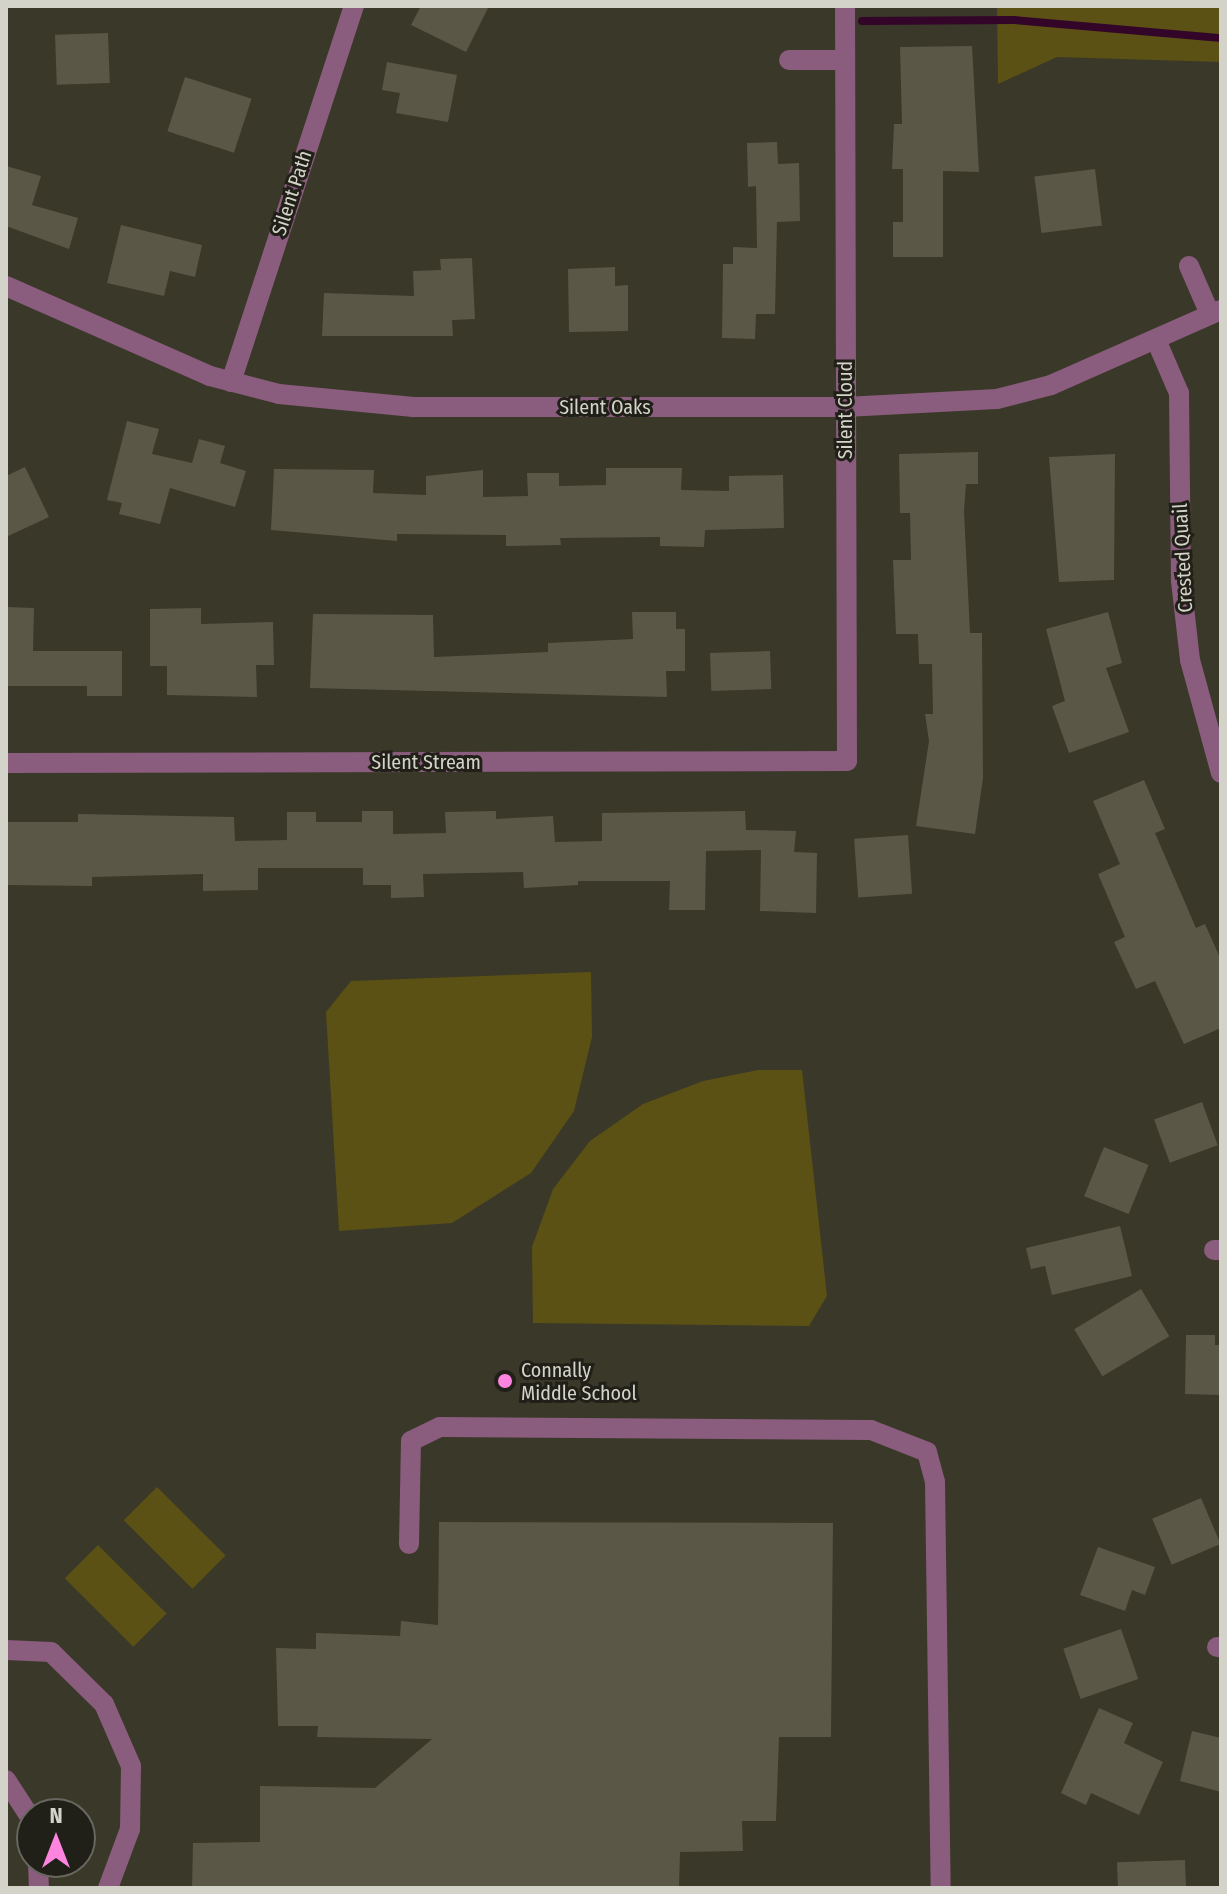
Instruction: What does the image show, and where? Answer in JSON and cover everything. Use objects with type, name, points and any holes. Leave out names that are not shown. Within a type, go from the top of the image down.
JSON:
[{"type":"street","name":"Silent Path","points":[[231,382],[354,6]]},
{"type":"street","name":"Silent Cloud","points":[[845,6],[847,761]]},
{"type":"street","points":[[789,60],[845,60]]},
{"type":"street","name":"Silent Oaks","points":[[6,286],[164,359],[231,382],[333,402],[413,407],[845,407],[997,399],[1051,385],[1157,342],[1216,312],[1189,266]]},
{"type":"street","name":"Crested Quail","points":[[1157,342],[1179,393],[1181,581],[1190,660],[1221,773]]},
{"type":"street","name":"Silent Stream","points":[[6,763],[847,761]]},
{"type":"street","points":[[409,1544],[411,1441],[440,1427],[871,1430],[927,1452],[935,1482],[941,1888]]},
{"type":"street","points":[[6,1650],[51,1652],[104,1704],[131,1766],[130,1829],[108,1888]]},
{"type":"street","points":[[6,1780],[18,1798]]},
{"type":"shaded area","points":[[997,6],[1221,6],[1221,62],[1057,57],[998,84]]},
{"type":"shaded area","points":[[591,972],[592,1037],[574,1111],[531,1173],[452,1223],[339,1231],[326,1012],[351,981]]},
{"type":"shaded area","points":[[758,1070],[802,1070],[827,1296],[809,1326],[533,1323],[532,1247],[553,1189],[590,1141],[643,1104],[703,1081]]},
{"type":"shaded area","points":[[157,1487],[226,1556],[192,1589],[124,1520]]},
{"type":"shaded area","points":[[98,1545],[167,1614],[133,1647],[65,1578]]},
{"type":"building","points":[[421,6],[489,6],[466,52],[411,25]]},
{"type":"building","points":[[108,33],[110,83],[57,85],[55,35]]},
{"type":"building","points":[[972,46],[979,172],[943,171],[943,257],[893,257],[893,222],[903,222],[903,169],[892,169],[894,124],[902,124],[900,47]]},
{"type":"building","points":[[387,62],[457,75],[448,122],[396,113],[400,93],[382,90]]},
{"type":"building","points":[[185,77],[252,99],[234,153],[167,131]]},
{"type":"building","points":[[777,142],[778,164],[799,163],[800,221],[777,222],[775,314],[756,314],[755,339],[722,338],[723,264],[733,264],[733,247],[757,248],[756,186],[748,187],[747,143]]},
{"type":"building","points":[[6,166],[41,176],[32,205],[78,218],[69,249],[6,226]]},
{"type":"building","points":[[1095,169],[1102,226],[1041,233],[1034,176]]},
{"type":"building","points":[[121,225],[202,245],[195,277],[170,271],[164,296],[107,283]]},
{"type":"building","points":[[472,258],[475,319],[452,320],[453,336],[322,336],[324,293],[414,296],[413,271],[441,270],[440,259]]},
{"type":"building","points":[[615,267],[615,286],[628,285],[628,331],[569,332],[568,269]]},
{"type":"building","points":[[127,421],[159,429],[152,454],[192,463],[199,439],[225,446],[220,463],[246,471],[235,507],[170,488],[160,524],[119,514],[122,503],[107,500]]},
{"type":"building","points":[[978,452],[978,484],[966,484],[964,511],[970,633],[982,633],[983,778],[975,834],[916,826],[929,741],[925,714],[933,714],[932,664],[919,664],[918,634],[896,634],[893,560],[911,560],[910,513],[900,513],[899,454]]},
{"type":"building","points":[[1115,454],[1114,580],[1059,582],[1049,457]]},
{"type":"building","points":[[25,467],[49,517],[6,537],[6,476]]},
{"type":"building","points":[[606,468],[682,468],[681,490],[729,491],[729,476],[783,475],[784,528],[705,530],[704,547],[660,546],[660,537],[560,538],[561,545],[506,546],[506,535],[397,534],[397,541],[271,530],[274,469],[374,470],[373,493],[426,495],[426,476],[483,470],[483,497],[528,496],[527,473],[559,473],[559,486],[606,485]]},
{"type":"building","points":[[6,607],[34,608],[33,651],[122,651],[122,696],[87,696],[87,686],[6,686]]},
{"type":"building","points":[[201,608],[201,624],[273,622],[274,665],[256,665],[257,697],[167,695],[167,666],[150,666],[150,609]]},
{"type":"building","points":[[632,612],[676,612],[676,629],[685,629],[685,671],[666,671],[667,697],[310,688],[313,614],[433,615],[434,657],[548,652],[548,643],[633,639]]},
{"type":"building","points":[[1108,612],[1122,663],[1106,668],[1129,732],[1069,753],[1052,706],[1065,701],[1046,629]]},
{"type":"building","points":[[770,651],[771,689],[711,691],[710,653]]},
{"type":"building","points":[[1144,780],[1165,829],[1155,833],[1196,928],[1205,924],[1221,960],[1221,1028],[1184,1044],[1155,981],[1136,989],[1114,942],[1125,937],[1098,874],[1120,864],[1093,801]]},
{"type":"building","points":[[362,811],[393,811],[393,834],[446,833],[445,812],[496,811],[496,819],[553,816],[555,842],[602,841],[602,813],[745,811],[746,830],[796,831],[794,852],[817,853],[816,913],[760,911],[761,850],[706,851],[705,910],[669,910],[670,881],[578,881],[578,885],[524,888],[523,872],[423,874],[424,897],[391,898],[391,885],[363,885],[363,868],[258,868],[258,890],[203,891],[203,874],[92,877],[92,886],[6,885],[6,822],[78,822],[78,814],[234,817],[235,841],[287,840],[287,812],[316,812],[316,822],[362,822]]},
{"type":"building","points":[[908,835],[912,894],[858,898],[854,839]]},
{"type":"building","points":[[1202,1102],[1218,1145],[1170,1163],[1154,1119]]},
{"type":"building","points":[[1104,1147],[1149,1165],[1129,1214],[1084,1196]]},
{"type":"building","points":[[1120,1226],[1132,1276],[1052,1295],[1045,1266],[1031,1269],[1026,1248]]},
{"type":"building","points":[[1141,1289],[1169,1336],[1102,1376],[1074,1329]]},
{"type":"building","points":[[1186,1335],[1215,1335],[1215,1345],[1221,1345],[1221,1395],[1185,1394]]},
{"type":"building","points":[[1201,1498],[1221,1544],[1172,1565],[1152,1519]]},
{"type":"building","points":[[439,1522],[833,1523],[831,1737],[779,1737],[776,1821],[742,1821],[743,1851],[680,1852],[679,1888],[192,1888],[193,1843],[260,1842],[260,1786],[375,1788],[432,1739],[317,1737],[318,1726],[278,1726],[276,1648],[316,1649],[316,1633],[400,1636],[401,1621],[438,1625]]},
{"type":"building","points":[[1098,1547],[1155,1567],[1145,1595],[1132,1590],[1125,1611],[1080,1595]]},
{"type":"building","points":[[1121,1629],[1138,1679],[1081,1699],[1063,1649]]},
{"type":"building","points":[[1099,1708],[1133,1723],[1124,1743],[1163,1762],[1139,1815],[1091,1793],[1086,1805],[1061,1793]]},
{"type":"building","points":[[1192,1731],[1221,1738],[1221,1792],[1180,1781]]},
{"type":"building","points":[[1185,1860],[1186,1888],[1118,1888],[1117,1862]]},
{"type":"waterway","points":[[862,21],[1014,20],[1221,38]]},
{"type":"place","name":"Connally Middle School","points":[[505,1381]]}]
